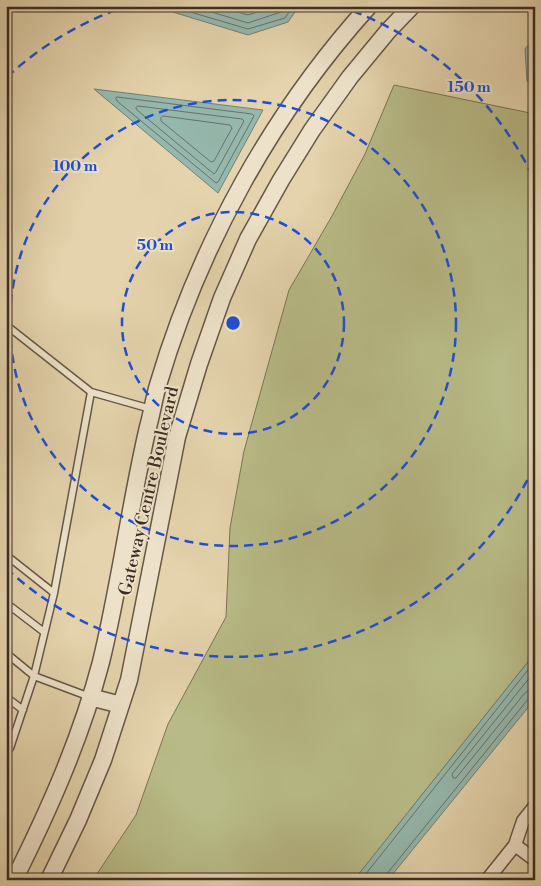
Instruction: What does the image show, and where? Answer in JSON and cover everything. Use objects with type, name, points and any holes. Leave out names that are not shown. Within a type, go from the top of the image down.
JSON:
[{"type":"street","name":"Gateway Centre Boulevard","points":[[14,880],[64,774],[90,697],[110,619],[142,456],[158,386],[178,327],[206,258],[237,194],[272,135],[314,74],[369,6]]},
{"type":"street","name":"Gateway Centre Boulevard","points":[[49,880],[78,820],[103,760],[129,680],[177,437],[199,364],[222,298],[248,239],[312,130],[350,77],[388,31],[412,6]]},
{"type":"street","points":[[90,697],[121,705]]},
{"type":"street","points":[[487,880],[515,845],[523,821],[535,806]]},
{"type":"street","points":[[515,845],[535,860]]},
{"type":"lane","points":[[6,325],[91,392],[153,409]]},
{"type":"lane","points":[[6,753],[10,748],[34,676],[54,593],[91,392]]},
{"type":"lane","points":[[6,555],[54,593]]},
{"type":"lane","points":[[6,603],[44,632]]},
{"type":"lane","points":[[6,653],[34,676],[90,697]]},
{"type":"lane","points":[[6,697],[23,710]]},
{"type":"green space","points":[[394,85],[535,114],[535,653],[354,880],[93,880],[136,815],[168,724],[226,617],[230,528],[244,451],[289,290],[365,154]]},
{"type":"water","points":[[153,6],[299,6],[288,22],[248,35]]},
{"type":"water","points":[[535,37],[535,86],[527,81],[525,49]]},
{"type":"water","points":[[94,89],[263,110],[218,193]]},
{"type":"water","points":[[535,653],[535,699],[388,880],[354,880]]}]
